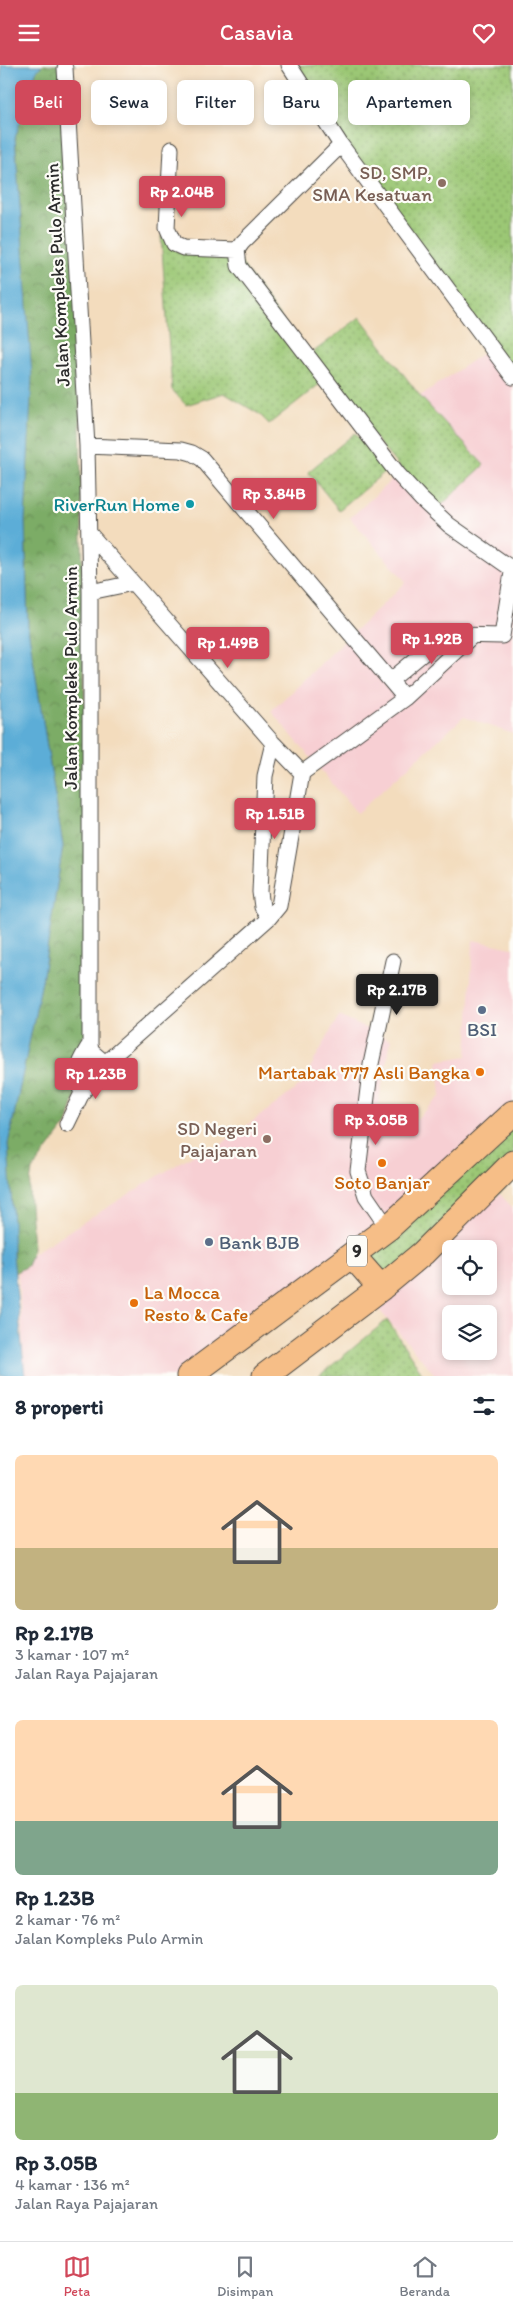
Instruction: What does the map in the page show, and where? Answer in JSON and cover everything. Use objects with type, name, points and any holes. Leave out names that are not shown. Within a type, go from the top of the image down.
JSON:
[{"type":"highway","name":"9","points":[[189,1376],[388,1228],[513,1113]]},
{"type":"highway","name":"9","points":[[265,1376],[381,1288],[423,1253],[513,1163]]},
{"type":"highway","points":[[352,1255],[381,1288]]},
{"type":"street","points":[[288,65],[341,145],[513,377]]},
{"type":"street","name":"Jalan Kompleks Pulo Armin","points":[[65,67],[87,446],[90,533],[90,1044]]},
{"type":"street","points":[[341,145],[242,243],[237,250],[239,266],[398,473],[421,499],[450,525],[512,568],[508,639],[456,635],[447,638],[432,646],[391,680]]},
{"type":"street","points":[[171,149],[167,227],[174,244],[183,248],[237,250]]},
{"type":"street","points":[[87,446],[181,450],[192,453],[202,459],[406,698]]},
{"type":"street","points":[[90,533],[273,743],[302,773]]},
{"type":"street","points":[[90,592],[133,583]]},
{"type":"street","points":[[67,1124],[82,1093],[105,1063],[269,918],[279,906],[302,773],[406,698],[471,637]]},
{"type":"street","points":[[269,918],[262,907],[260,892],[265,776],[273,743]]},
{"type":"street","points":[[388,1228],[366,1196],[358,1171],[372,1064],[393,961]]},
{"type":"street","points":[[90,1044],[91,1051],[105,1063]]},
{"type":"street","points":[[82,1093],[76,1079],[76,1070],[90,1044]]},
{"type":"shaded area","points":[[513,65],[513,734],[464,717],[357,813],[271,711],[406,582],[350,518],[398,474],[483,465],[420,396],[492,347]]},
{"type":"shaded area","points":[[473,940],[513,948],[513,1114],[193,1376],[25,1376],[17,1263],[194,1154],[210,1153],[300,1086],[339,1016],[391,1040],[374,1125],[409,1126],[441,1096],[438,1061],[467,1056]]},
{"type":"shaded area","points":[[500,1194],[513,1208],[513,1376],[436,1376],[374,1304],[442,1245],[442,1295],[497,1295],[497,1240],[447,1240]]},
{"type":"green space","points":[[42,65],[76,65],[65,67],[66,80],[33,80],[36,72]]},
{"type":"green space","name":"SD, SMP, SMA Kesatuan","points":[[286,65],[513,65],[513,376],[330,125],[338,125],[338,80],[297,80]]},
{"type":"green space","points":[[19,125],[68,125],[78,287],[90,1044],[67,1124],[32,1170],[29,1190],[33,1248],[27,1266],[14,1273],[8,1144],[42,981],[63,846],[28,628],[25,521],[31,373],[15,138]]},
{"type":"green space","points":[[161,236],[174,244],[237,257],[308,356],[360,317],[420,396],[484,465],[435,511],[326,379],[269,424],[259,414],[224,393],[186,405],[172,390]]},
{"type":"green space","points":[[355,433],[386,471],[339,510],[308,472]]},
{"type":"green space","points":[[513,1114],[513,1182],[381,1288],[352,1255]]},
{"type":"green space","points":[[387,1320],[424,1376],[319,1376]]},
{"type":"water","points":[[1,65],[42,65],[36,72],[33,80],[15,80],[15,125],[19,125],[15,138],[32,376],[25,521],[28,628],[63,846],[42,981],[8,1144],[13,1255],[25,1376],[0,1376]]},
{"type":"place","name":"SD, SMP, SMA Kesatuan","points":[[442,183]]},
{"type":"place","name":"RiverRun Home","points":[[190,504]]},
{"type":"place","name":"BSI","points":[[482,1010]]},
{"type":"place","name":"Martabak 777 Asli Bangka","points":[[480,1072]]},
{"type":"place","name":"SD Negeri Pajajaran","points":[[267,1139]]},
{"type":"place","name":"Soto Banjar","points":[[382,1163]]},
{"type":"place","name":"Bank BJB","points":[[209,1242]]},
{"type":"place","name":"La Mocca Resto & Cafe","points":[[134,1303]]}]
